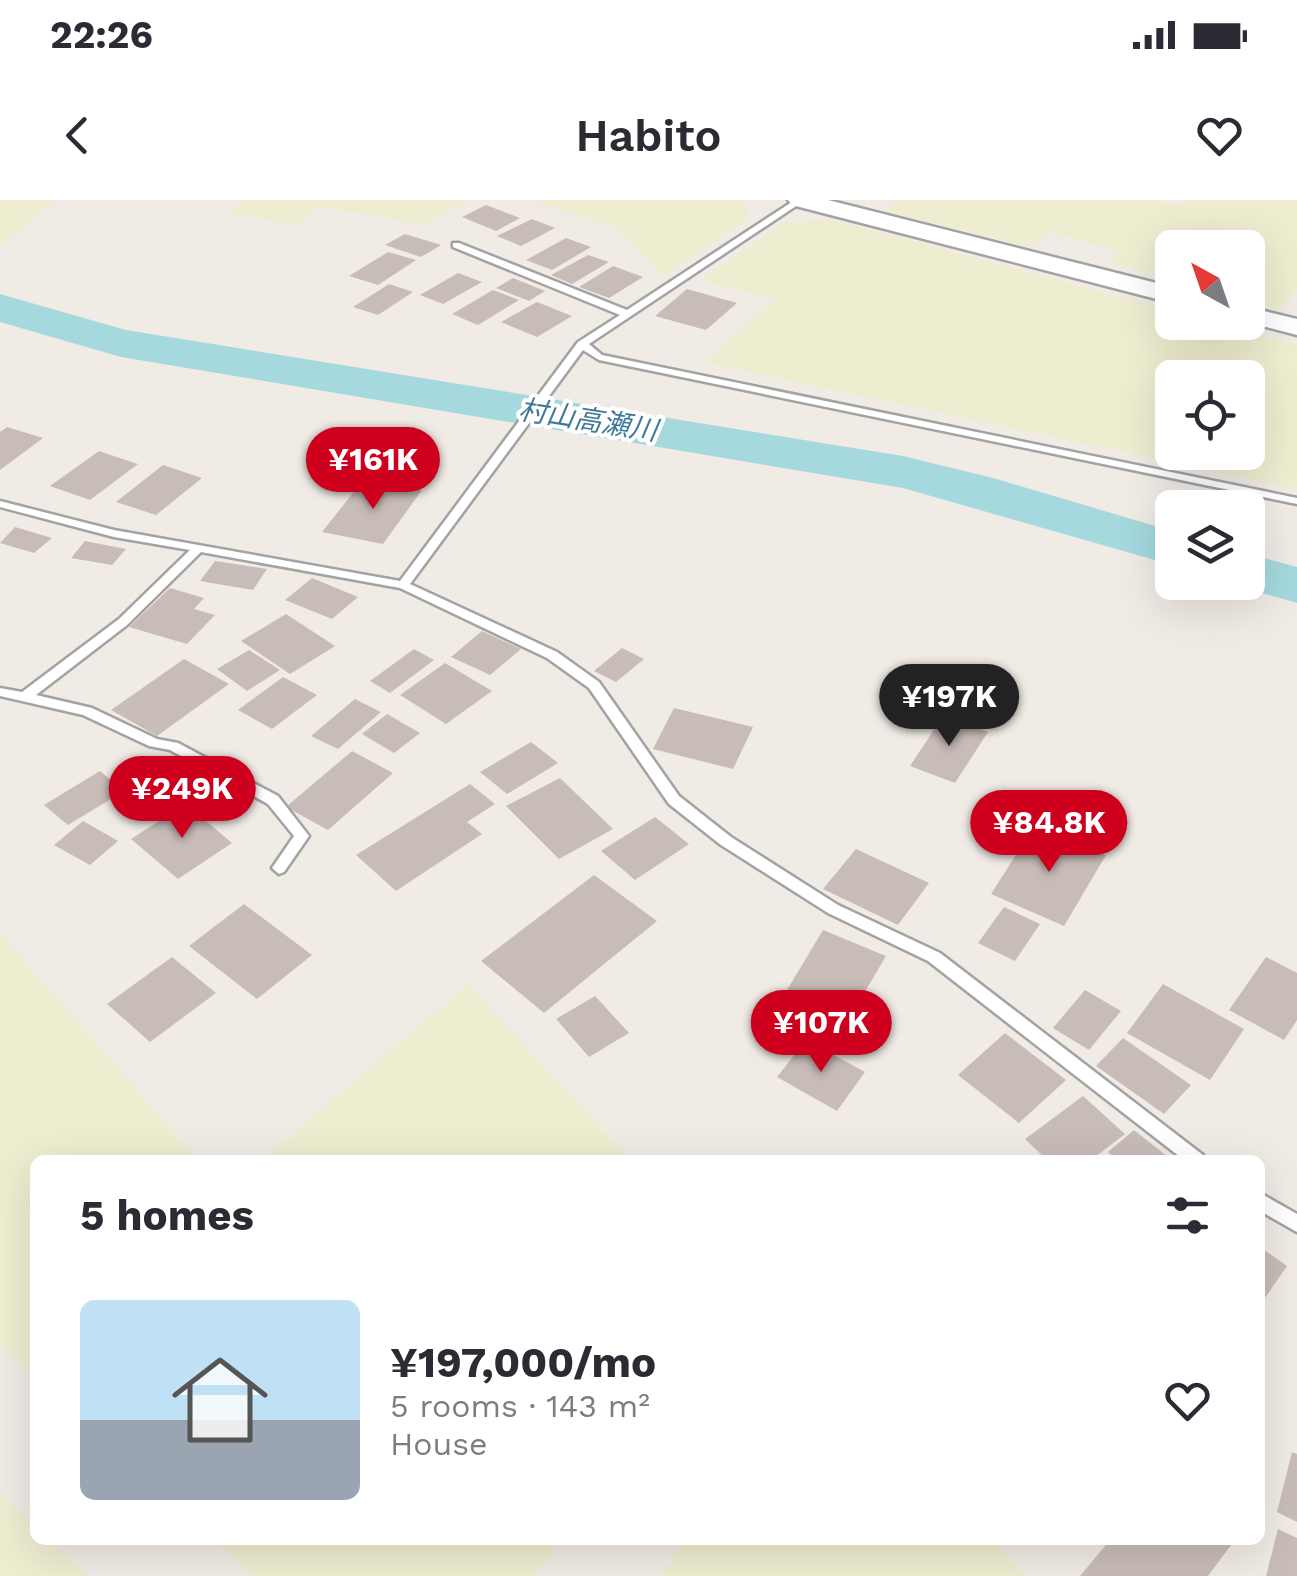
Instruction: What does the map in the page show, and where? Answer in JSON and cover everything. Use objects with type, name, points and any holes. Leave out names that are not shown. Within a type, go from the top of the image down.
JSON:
[{"type":"street","points":[[800,200],[1155,292]]},
{"type":"street","points":[[1265,319],[1297,327]]},
{"type":"lane","points":[[404,585],[579,348],[800,200]]},
{"type":"lane","points":[[456,245],[627,314]]},
{"type":"lane","points":[[579,348],[599,357],[1297,501]]},
{"type":"lane","points":[[0,504],[114,534],[404,585],[494,624],[552,655],[601,695],[674,800],[726,841],[833,908],[934,957],[1191,1155]]},
{"type":"lane","points":[[26,696],[124,622],[199,548]]},
{"type":"lane","points":[[0,692],[87,711],[154,743],[173,746],[273,800],[302,836],[279,868]]},
{"type":"lane","points":[[1265,1204],[1297,1224]]},
{"type":"shaded area","points":[[0,200],[56,200],[0,246]]},
{"type":"shaded area","points":[[246,200],[472,200],[422,225],[319,206],[296,225],[227,213]]},
{"type":"shaded area","points":[[531,200],[746,200],[748,218],[663,277],[619,229]]},
{"type":"shaded area","points":[[899,200],[1153,200],[1178,206],[1185,200],[1297,200],[1297,288],[1280,310],[1265,306],[1265,230],[1155,230],[1155,275],[1111,263],[1120,251],[1050,232],[1031,247],[884,211]]},
{"type":"shaded area","points":[[829,219],[1155,306],[1155,340],[1265,340],[1265,337],[1297,345],[1297,489],[1208,470],[1265,470],[1265,360],[1155,360],[1155,459],[704,362],[777,299],[700,280],[784,223]]},
{"type":"shaded area","points":[[0,934],[194,1155],[30,1155],[30,1373],[0,1346]]},
{"type":"shaded area","points":[[468,985],[626,1155],[268,1155]]},
{"type":"shaded area","points":[[0,1493],[30,1521],[30,1545],[55,1545],[88,1576],[0,1576]]},
{"type":"shaded area","points":[[221,1545],[558,1545],[535,1576],[255,1576]]},
{"type":"shaded area","points":[[683,1545],[999,1545],[1025,1576],[661,1576]]},
{"type":"building","points":[[486,205],[520,218],[496,231],[462,217]]},
{"type":"building","points":[[532,219],[555,228],[521,246],[497,236]]},
{"type":"building","points":[[405,234],[441,245],[421,257],[385,245]]},
{"type":"building","points":[[566,238],[591,247],[552,270],[526,260]]},
{"type":"building","points":[[388,252],[416,260],[378,285],[349,276]]},
{"type":"building","points":[[588,255],[609,262],[572,284],[551,275]]},
{"type":"building","points":[[613,266],[643,277],[609,298],[579,287]]},
{"type":"building","points":[[458,273],[482,282],[443,304],[420,295]]},
{"type":"building","points":[[513,278],[545,291],[529,301],[496,288]]},
{"type":"building","points":[[389,284],[413,292],[378,315],[353,307]]},
{"type":"building","points":[[687,289],[737,303],[706,330],[655,316]]},
{"type":"building","points":[[493,290],[519,300],[478,325],[452,314]]},
{"type":"building","points":[[537,302],[572,316],[537,337],[501,322]]},
{"type":"building","points":[[7,427],[43,438],[0,470],[0,432]]},
{"type":"building","points":[[99,451],[138,464],[90,500],[50,486]]},
{"type":"building","points":[[163,465],[202,478],[156,515],[116,502]]},
{"type":"building","points":[[364,479],[422,490],[383,544],[322,532]]},
{"type":"building","points":[[15,527],[52,538],[34,553],[0,543]]},
{"type":"building","points":[[85,541],[126,549],[112,565],[71,558]]},
{"type":"building","points":[[215,561],[267,569],[253,590],[200,581]]},
{"type":"building","points":[[312,578],[358,597],[332,619],[285,600]]},
{"type":"building","points":[[170,588],[204,598],[194,609],[215,615],[187,644],[129,627]]},
{"type":"building","points":[[286,614],[335,646],[290,674],[241,641]]},
{"type":"building","points":[[482,631],[521,649],[490,675],[451,657]]},
{"type":"building","points":[[622,648],[644,659],[616,682],[594,671]]},
{"type":"building","points":[[414,649],[434,660],[390,693],[370,681]]},
{"type":"building","points":[[249,650],[280,670],[247,691],[217,669]]},
{"type":"building","points":[[184,659],[229,684],[157,736],[111,710]]},
{"type":"building","points":[[445,663],[492,691],[446,724],[400,695]]},
{"type":"building","points":[[283,677],[317,695],[272,729],[238,710]]},
{"type":"building","points":[[355,699],[381,712],[338,749],[311,736]]},
{"type":"building","points":[[674,708],[753,727],[733,769],[653,749]]},
{"type":"building","points":[[387,714],[420,733],[394,753],[362,734]]},
{"type":"building","points":[[943,716],[988,732],[955,783],[910,766]]},
{"type":"building","points":[[531,742],[558,763],[507,794],[480,772]]},
{"type":"building","points":[[352,751],[393,773],[328,830],[286,807]]},
{"type":"building","points":[[100,771],[124,791],[68,825],[44,805]]},
{"type":"building","points":[[560,778],[613,829],[559,859],[506,806]]},
{"type":"building","points":[[470,784],[495,804],[467,822],[482,834],[396,891],[356,855]]},
{"type":"building","points":[[186,804],[232,843],[178,879],[131,839]]},
{"type":"building","points":[[655,817],[689,844],[635,880],[601,851]]},
{"type":"building","points":[[83,821],[118,841],[90,865],[54,845]]},
{"type":"building","points":[[1035,825],[1106,855],[1064,926],[991,894]]},
{"type":"building","points":[[856,849],[929,883],[898,925],[823,889]]},
{"type":"building","points":[[594,875],[657,921],[544,1013],[481,961]]},
{"type":"building","points":[[244,904],[312,955],[257,999],[189,946]]},
{"type":"building","points":[[1004,907],[1040,924],[1015,961],[978,943]]},
{"type":"building","points":[[823,930],[886,956],[847,1022],[784,995]]},
{"type":"building","points":[[172,957],[216,993],[150,1042],[107,1004]]},
{"type":"building","points":[[1266,957],[1297,973],[1297,1020],[1284,1040],[1229,1010]]},
{"type":"building","points":[[1163,984],[1244,1029],[1210,1080],[1127,1033]]},
{"type":"building","points":[[1085,990],[1121,1011],[1089,1050],[1053,1028]]},
{"type":"building","points":[[595,996],[629,1033],[589,1057],[556,1019]]},
{"type":"building","points":[[1005,1033],[1066,1080],[1019,1123],[958,1075]]},
{"type":"building","points":[[1123,1038],[1191,1085],[1164,1114],[1096,1066]]},
{"type":"building","points":[[806,1040],[865,1072],[837,1111],[777,1077]]},
{"type":"building","points":[[1083,1096],[1125,1134],[1098,1155],[1042,1155],[1025,1139]]},
{"type":"building","points":[[1134,1130],[1166,1155],[1111,1155],[1108,1152]]},
{"type":"building","points":[[1265,1251],[1287,1266],[1265,1298]]},
{"type":"building","points":[[1292,1452],[1297,1454],[1297,1522],[1277,1512]]},
{"type":"building","points":[[1278,1529],[1297,1538],[1297,1576],[1266,1576]]},
{"type":"building","points":[[1106,1545],[1231,1545],[1208,1576],[1080,1576]]},
{"type":"waterway","name":"村山高瀬川","points":[[0,308],[121,343],[903,472],[1155,543]]},
{"type":"waterway","name":"村山高瀬川","points":[[1265,576],[1297,585]]}]
